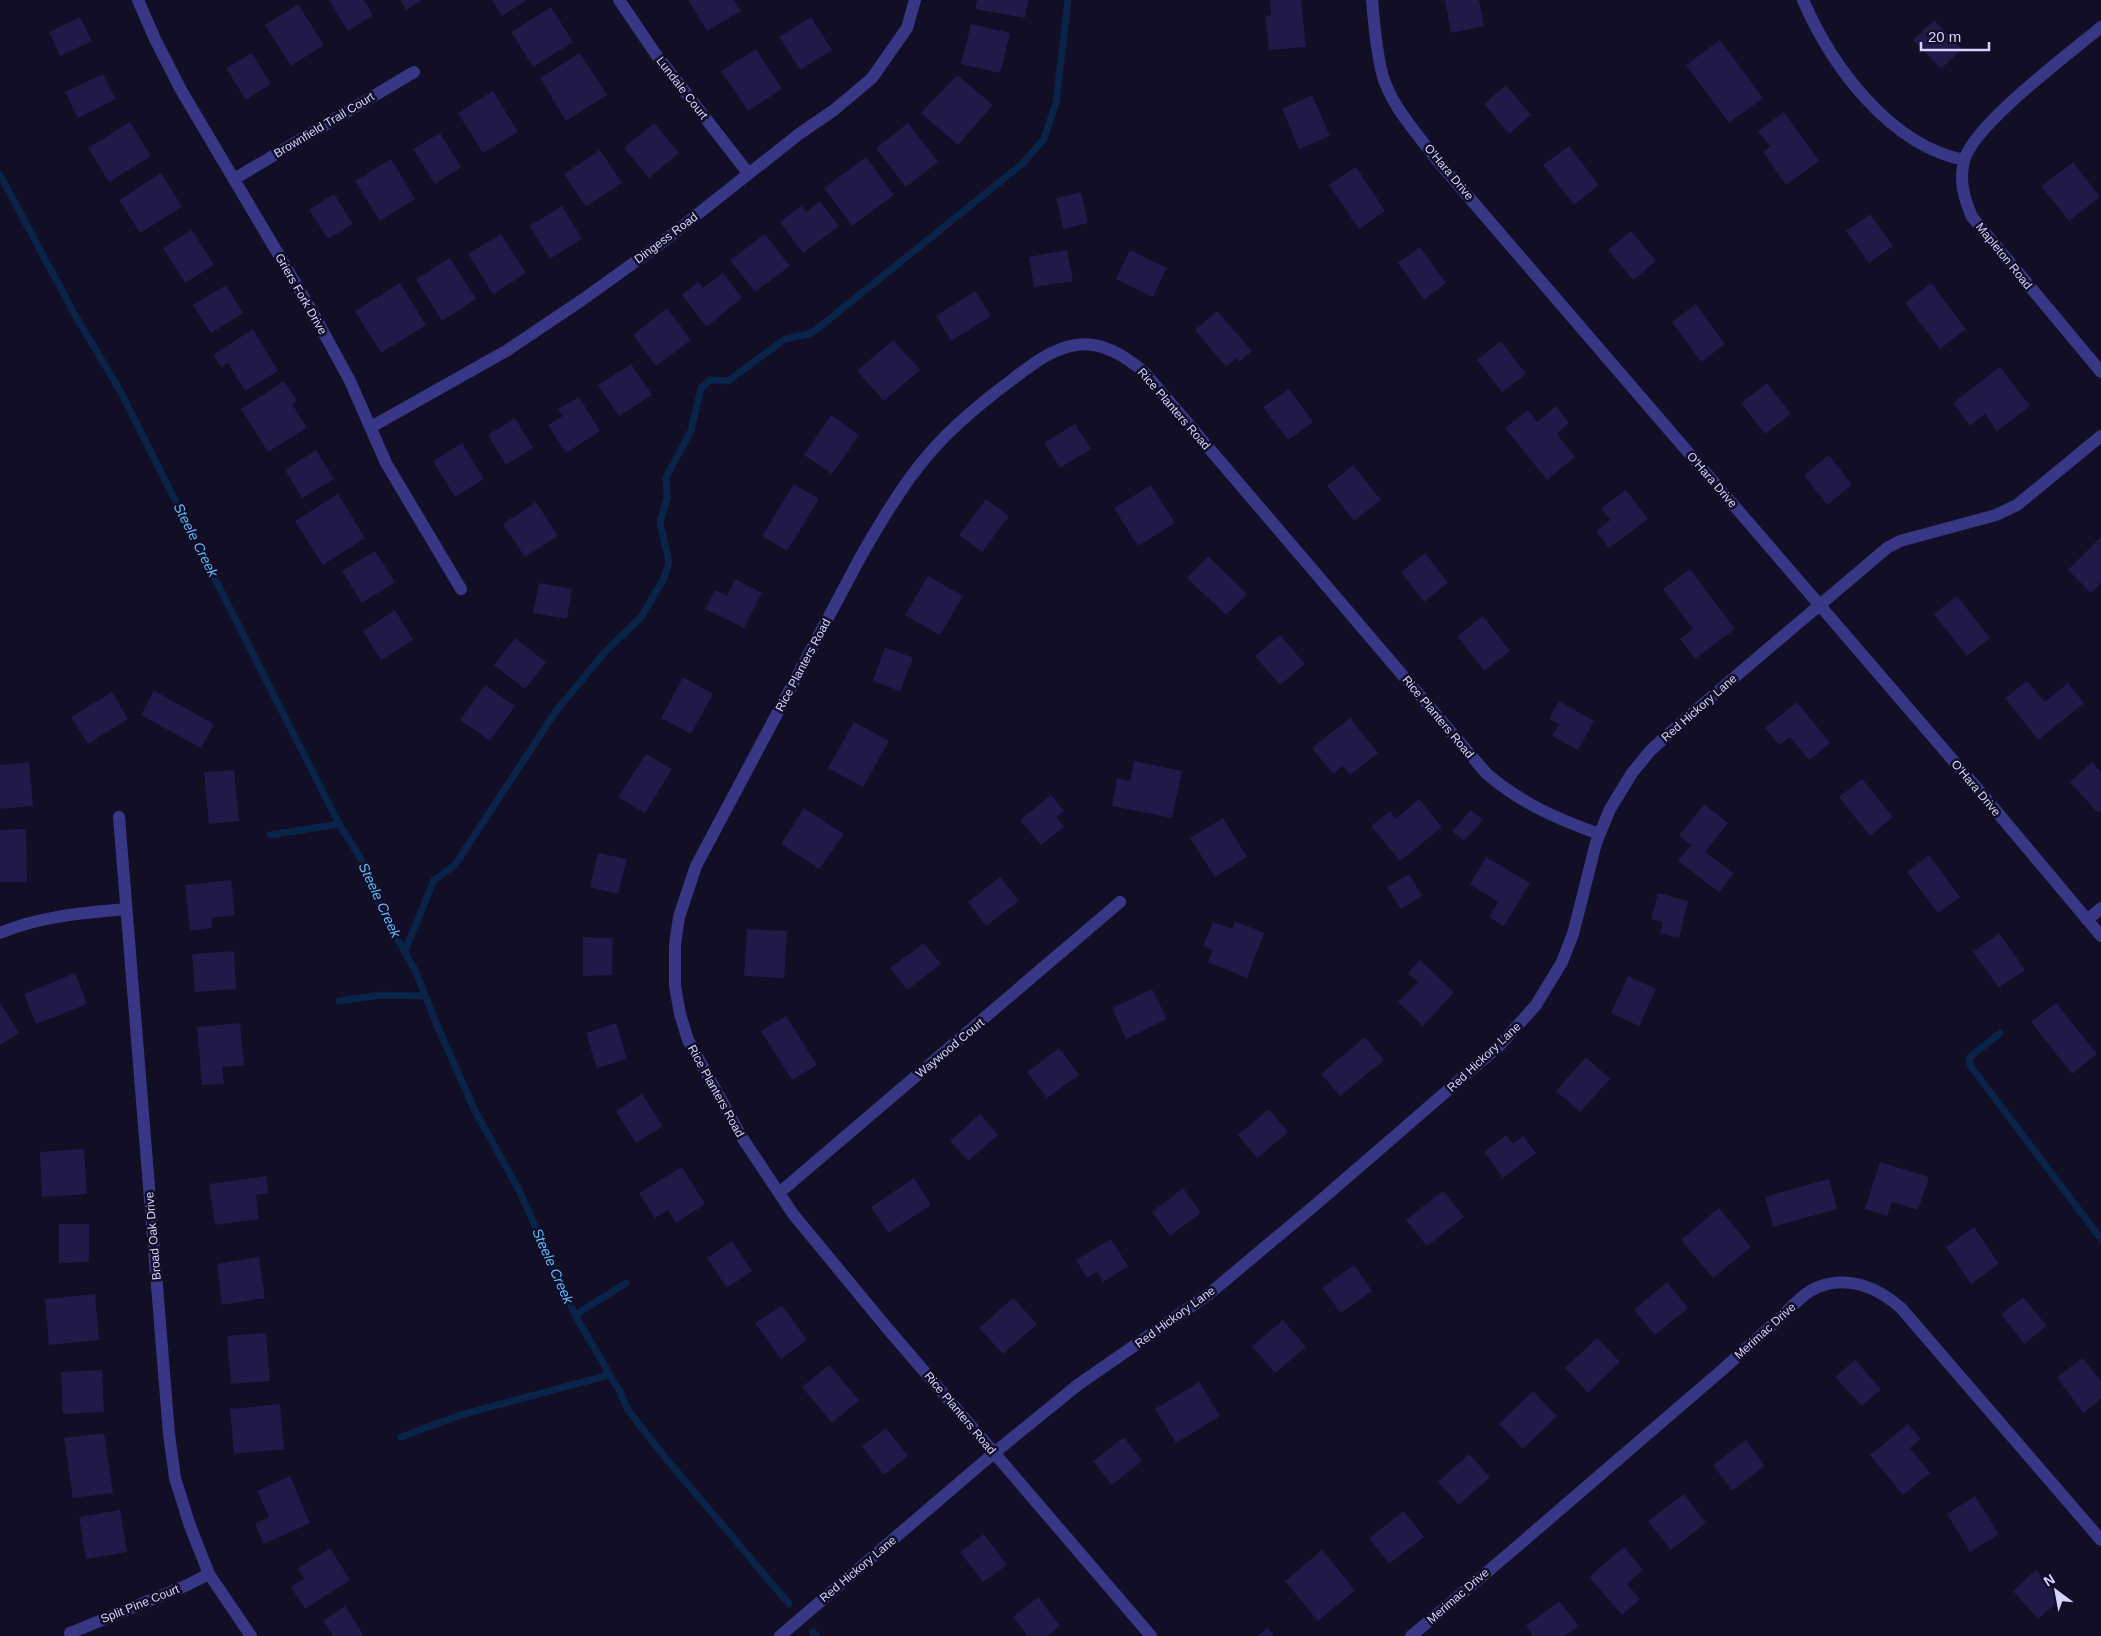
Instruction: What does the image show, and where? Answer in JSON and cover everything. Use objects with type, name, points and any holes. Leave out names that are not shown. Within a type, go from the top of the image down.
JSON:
[{"type":"street","name":"Griers Fork Drive","points":[[138,0],[181,90],[316,320],[350,381],[386,463],[461,589]]},
{"type":"street","name":"Lundale Court","points":[[619,0],[655,53],[748,173]]},
{"type":"street","name":"Dingess Road","points":[[371,428],[506,351],[582,300],[660,244],[748,173],[834,110],[872,78],[907,28],[915,0]]},
{"type":"street","name":"O'Hara Drive","points":[[1372,0],[1382,74],[1391,94],[1408,122],[1436,159],[2101,936]]},
{"type":"street","points":[[1803,0],[1836,60],[1870,103],[1900,132],[1925,148],[1949,157],[1964,160]]},
{"type":"street","name":"Mapleton Road","points":[[2101,27],[1986,126],[1968,150],[1964,160],[1962,179],[1964,198],[1972,217],[2101,372]]},
{"type":"street","name":"Brownfield Trail Court","points":[[234,179],[414,72]]},
{"type":"street","name":"Rice Planters Road","points":[[1151,1636],[793,1214],[741,1136],[710,1082],[688,1040],[680,1014],[675,986],[675,945],[679,918],[696,866],[862,556],[890,506],[920,465],[950,431],[984,401],[1025,370],[1059,349],[1077,344],[1098,346],[1128,358],[1144,372],[1486,772],[1505,789],[1531,805],[1599,834]]},
{"type":"street","name":"Red Hickory Lane","points":[[780,1636],[994,1453],[1079,1384],[1209,1294],[1447,1091],[1520,1025],[1536,1005],[1562,962],[1573,934],[1599,834],[1610,809],[1632,773],[1650,751],[1682,721],[1876,556],[1900,541],[1996,515],[2017,505],[2101,436]]},
{"type":"street","name":"Broad Oak Drive","points":[[119,817],[169,1434],[175,1478],[190,1526],[209,1574],[251,1636]]},
{"type":"street","name":"Waywood Court","points":[[779,1193],[1120,902]]},
{"type":"street","points":[[2087,920],[2101,908]]},
{"type":"street","points":[[0,933],[18,926],[70,914],[126,909]]},
{"type":"street","name":"Merimac Drive","points":[[1411,1636],[1743,1351],[1805,1295],[1818,1288],[1832,1284],[1849,1282],[1869,1287],[1901,1308],[2101,1540]]},
{"type":"street","name":"Split Pine Court","points":[[70,1633],[185,1586],[209,1574]]},
{"type":"building","points":[[329,0],[364,0],[373,15],[348,31]]},
{"type":"building","points":[[400,0],[422,0],[406,10]]},
{"type":"building","points":[[492,0],[527,0],[502,16]]},
{"type":"building","points":[[688,0],[734,0],[741,11],[707,31]]},
{"type":"building","points":[[977,0],[1028,0],[1025,18],[975,9]]},
{"type":"building","points":[[1270,0],[1301,0],[1306,47],[1269,50],[1265,16],[1271,15]]},
{"type":"building","points":[[1445,0],[1479,0],[1484,26],[1451,33]]},
{"type":"building","points":[[298,4],[324,45],[291,66],[265,25]]},
{"type":"building","points":[[551,7],[573,42],[533,67],[511,32]]},
{"type":"building","points":[[80,17],[92,41],[60,56],[49,32]]},
{"type":"building","points":[[811,17],[832,50],[800,70],[779,37]]},
{"type":"building","points":[[1934,20],[1962,49],[1941,69],[1913,40]]},
{"type":"building","points":[[971,24],[1010,33],[1000,73],[961,64]]},
{"type":"building","points":[[1720,40],[1763,98],[1729,123],[1686,65]]},
{"type":"building","points":[[756,49],[782,89],[748,111],[721,71]]},
{"type":"building","points":[[252,53],[271,84],[246,100],[226,68]]},
{"type":"building","points":[[580,53],[607,95],[566,121],[540,78]]},
{"type":"building","points":[[103,74],[116,99],[78,118],[65,92]]},
{"type":"building","points":[[957,75],[993,105],[958,145],[921,113]]},
{"type":"building","points":[[1506,85],[1531,115],[1509,134],[1484,104]]},
{"type":"building","points":[[493,91],[518,132],[483,153],[458,113]]},
{"type":"building","points":[[1312,95],[1330,136],[1299,149],[1282,109]]},
{"type":"building","points":[[1784,112],[1819,161],[1786,185],[1763,152],[1770,147],[1758,131]]},
{"type":"building","points":[[130,122],[151,156],[109,182],[88,148]]},
{"type":"building","points":[[654,123],[679,153],[649,178],[624,148]]},
{"type":"building","points":[[908,123],[938,162],[906,187],[876,148]]},
{"type":"building","points":[[440,133],[461,167],[435,184],[413,149]]},
{"type":"building","points":[[1569,146],[1599,185],[1574,205],[1543,165]]},
{"type":"building","points":[[600,150],[622,183],[586,207],[564,174]]},
{"type":"building","points":[[866,157],[894,195],[852,226],[824,188]]},
{"type":"building","points":[[391,159],[415,199],[380,221],[355,181]]},
{"type":"building","points":[[2073,162],[2100,197],[2069,221],[2041,186]]},
{"type":"building","points":[[1356,167],[1385,211],[1359,229],[1329,185]]},
{"type":"building","points":[[161,173],[182,207],[140,233],[119,200]]},
{"type":"building","points":[[1081,192],[1088,223],[1063,229],[1056,198]]},
{"type":"building","points":[[334,194],[353,224],[328,239],[309,210]]},
{"type":"building","points":[[820,201],[839,226],[803,253],[780,222],[801,206],[806,212]]},
{"type":"building","points":[[562,206],[582,239],[550,259],[529,226]]},
{"type":"building","points":[[1870,214],[1893,246],[1869,263],[1846,231]]},
{"type":"building","points":[[192,230],[214,265],[185,283],[163,248]]},
{"type":"building","points":[[1631,231],[1656,261],[1633,280],[1608,250]]},
{"type":"building","points":[[501,234],[526,273],[493,294],[468,254]]},
{"type":"building","points":[[765,234],[790,266],[755,292],[730,260]]},
{"type":"building","points":[[1420,247],[1446,283],[1424,300],[1398,263]]},
{"type":"building","points":[[1067,250],[1073,281],[1034,287],[1029,257]]},
{"type":"building","points":[[1130,250],[1167,268],[1153,297],[1116,279]]},
{"type":"building","points":[[450,258],[476,299],[442,321],[416,279]]},
{"type":"building","points":[[723,273],[742,298],[706,327],[682,295],[698,282],[703,288]]},
{"type":"building","points":[[400,283],[426,325],[381,353],[355,311]]},
{"type":"building","points":[[1931,283],[1966,329],[1940,349],[1905,303]]},
{"type":"building","points":[[226,285],[243,313],[211,333],[193,305]]},
{"type":"building","points":[[975,291],[991,316],[951,341],[936,316]]},
{"type":"building","points":[[1696,304],[1725,344],[1701,362],[1672,322]]},
{"type":"building","points":[[667,308],[691,340],[656,366],[633,335]]},
{"type":"building","points":[[1217,311],[1252,351],[1239,362],[1236,358],[1226,367],[1195,330]]},
{"type":"building","points":[[253,329],[278,371],[245,391],[228,363],[221,367],[213,355]]},
{"type":"building","points":[[893,340],[920,370],[884,401],[857,371]]},
{"type":"building","points":[[1501,341],[1526,374],[1502,392],[1477,360]]},
{"type":"building","points":[[631,364],[652,395],[619,416],[598,385]]},
{"type":"building","points":[[2000,367],[2030,406],[1997,431],[1985,414],[1970,426],[1953,403]]},
{"type":"building","points":[[284,381],[297,401],[292,404],[307,428],[268,452],[241,409]]},
{"type":"building","points":[[1767,383],[1791,414],[1765,434],[1741,403]]},
{"type":"building","points":[[1289,389],[1313,422],[1288,440],[1263,407]]},
{"type":"building","points":[[579,397],[600,431],[566,453],[548,425],[563,416],[558,409]]},
{"type":"building","points":[[1556,406],[1569,423],[1557,434],[1575,457],[1547,480],[1505,428],[1528,410],[1537,422]]},
{"type":"building","points":[[831,415],[859,435],[832,474],[804,455]]},
{"type":"building","points":[[515,418],[533,448],[506,465],[488,435]]},
{"type":"building","points":[[1075,424],[1091,449],[1060,468],[1044,443]]},
{"type":"building","points":[[462,443],[484,479],[455,497],[433,461]]},
{"type":"building","points":[[316,450],[334,479],[302,498],[285,470]]},
{"type":"building","points":[[1829,455],[1852,485],[1827,505],[1804,475]]},
{"type":"building","points":[[1353,465],[1381,500],[1354,521],[1327,486]]},
{"type":"building","points":[[794,484],[819,499],[787,551],[762,536]]},
{"type":"building","points":[[1151,485],[1175,523],[1138,546],[1114,508]]},
{"type":"building","points":[[1626,490],[1648,519],[1609,548],[1596,531],[1610,520],[1601,508]]},
{"type":"building","points":[[338,494],[365,538],[323,565],[295,521]]},
{"type":"building","points":[[986,499],[1009,516],[982,552],[959,535]]},
{"type":"building","points":[[536,502],[558,536],[525,557],[503,524]]},
{"type":"building","points":[[2101,537],[2101,583],[2091,593],[2068,570]]},
{"type":"building","points":[[375,551],[395,582],[362,603],[342,571]]},
{"type":"building","points":[[1425,553],[1448,583],[1424,602],[1401,572]]},
{"type":"building","points":[[1208,556],[1247,594],[1226,615],[1187,578]]},
{"type":"building","points":[[1690,569],[1735,629],[1695,659],[1680,639],[1693,629],[1663,589]]},
{"type":"building","points":[[928,576],[963,596],[940,635],[905,615]]},
{"type":"building","points":[[735,579],[762,593],[744,628],[705,609],[715,590],[727,596]]},
{"type":"building","points":[[539,583],[572,589],[567,619],[533,613]]},
{"type":"building","points":[[1957,596],[1990,638],[1967,656],[1934,614]]},
{"type":"building","points":[[395,610],[413,640],[381,660],[363,631]]},
{"type":"building","points":[[1483,616],[1510,651],[1484,671],[1457,636]]},
{"type":"building","points":[[1280,635],[1305,664],[1280,685],[1255,656]]},
{"type":"building","points":[[515,638],[546,662],[525,689],[494,665]]},
{"type":"building","points":[[885,647],[913,658],[900,691],[873,681]]},
{"type":"building","points":[[683,677],[713,694],[691,734],[661,718]]},
{"type":"building","points":[[2027,681],[2045,702],[2068,683],[2084,703],[2038,740],[2005,698]]},
{"type":"building","points":[[485,685],[515,706],[490,741],[460,720]]},
{"type":"building","points":[[154,691],[214,724],[201,748],[141,715]]},
{"type":"building","points":[[112,692],[128,719],[88,744],[71,717]]},
{"type":"building","points":[[1559,701],[1594,721],[1578,750],[1552,736],[1559,724],[1549,719]]},
{"type":"building","points":[[1797,702],[1830,743],[1809,760],[1790,737],[1779,745],[1765,728]]},
{"type":"building","points":[[1350,718],[1378,753],[1350,775],[1343,766],[1333,774],[1312,748]]},
{"type":"building","points":[[854,722],[889,741],[863,787],[828,768]]},
{"type":"building","points":[[646,754],[672,769],[645,813],[618,797]]},
{"type":"building","points":[[1134,761],[1182,771],[1172,818],[1112,806],[1117,778],[1130,781]]},
{"type":"building","points":[[29,762],[33,806],[0,809],[0,765]]},
{"type":"building","points":[[2092,762],[2101,772],[2101,811],[2098,813],[2070,782]]},
{"type":"building","points":[[234,770],[239,821],[209,824],[204,772]]},
{"type":"building","points":[[1862,779],[1893,817],[1870,836],[1839,797]]},
{"type":"building","points":[[1051,795],[1064,811],[1056,817],[1064,827],[1041,845],[1020,820]]},
{"type":"building","points":[[1419,799],[1442,827],[1400,861],[1371,826],[1390,811],[1396,819]]},
{"type":"building","points":[[1704,804],[1728,823],[1705,852],[1734,873],[1719,892],[1678,861],[1691,845],[1679,836]]},
{"type":"building","points":[[804,808],[844,834],[819,869],[781,844]]},
{"type":"building","points":[[1471,810],[1483,820],[1464,841],[1452,831]]},
{"type":"building","points":[[1223,818],[1247,857],[1215,877],[1190,838]]},
{"type":"building","points":[[26,829],[27,882],[0,882],[0,830]]},
{"type":"building","points":[[598,853],[627,859],[618,894],[590,887]]},
{"type":"building","points":[[1929,855],[1960,897],[1938,913],[1907,872]]},
{"type":"building","points":[[1486,857],[1530,883],[1504,926],[1489,917],[1498,902],[1470,884]]},
{"type":"building","points":[[1409,874],[1422,896],[1401,909],[1387,887]]},
{"type":"building","points":[[1000,877],[1019,901],[986,926],[968,902]]},
{"type":"building","points":[[231,880],[235,915],[211,918],[212,928],[190,931],[185,885]]},
{"type":"building","points":[[1658,893],[1688,901],[1679,938],[1660,933],[1663,922],[1651,919]]},
{"type":"building","points":[[1235,921],[1264,933],[1247,978],[1208,962],[1213,950],[1203,946],[1213,922],[1232,929]]},
{"type":"building","points":[[747,929],[787,931],[784,978],[744,976]]},
{"type":"building","points":[[1999,933],[2025,970],[1999,988],[1973,952]]},
{"type":"building","points":[[583,937],[613,938],[612,975],[583,976]]},
{"type":"building","points":[[924,943],[941,964],[907,990],[890,968]]},
{"type":"building","points":[[234,951],[236,989],[195,992],[192,954]]},
{"type":"building","points":[[1420,960],[1454,992],[1423,1026],[1398,1002],[1418,982],[1408,973]]},
{"type":"building","points":[[75,973],[87,1004],[36,1024],[24,994]]},
{"type":"building","points":[[1628,976],[1656,989],[1639,1026],[1611,1013]]},
{"type":"building","points":[[1152,989],[1167,1019],[1126,1039],[1112,1008]]},
{"type":"building","points":[[0,1003],[19,1033],[0,1045]]},
{"type":"building","points":[[2056,1003],[2097,1054],[2072,1074],[2031,1022]]},
{"type":"building","points":[[786,1016],[817,1065],[792,1080],[761,1031]]},
{"type":"building","points":[[240,1023],[244,1065],[222,1067],[224,1084],[202,1085],[197,1027]]},
{"type":"building","points":[[616,1023],[627,1059],[597,1068],[586,1033]]},
{"type":"building","points":[[1365,1037],[1384,1060],[1340,1096],[1321,1074]]},
{"type":"building","points":[[1059,1048],[1079,1075],[1047,1098],[1027,1072]]},
{"type":"building","points":[[1586,1057],[1610,1079],[1580,1112],[1556,1091]]},
{"type":"building","points":[[642,1094],[663,1126],[636,1143],[616,1111]]},
{"type":"building","points":[[1269,1109],[1288,1132],[1257,1158],[1238,1135]]},
{"type":"building","points":[[980,1114],[998,1135],[968,1161],[950,1141]]},
{"type":"building","points":[[1506,1135],[1513,1144],[1523,1136],[1536,1153],[1503,1178],[1484,1152]]},
{"type":"building","points":[[84,1149],[87,1194],[42,1197],[40,1152]]},
{"type":"building","points":[[1880,1162],[1929,1177],[1918,1210],[1892,1202],[1887,1216],[1865,1209]]},
{"type":"building","points":[[682,1167],[705,1204],[676,1223],[668,1210],[655,1218],[639,1193]]},
{"type":"building","points":[[266,1176],[268,1193],[256,1195],[259,1219],[215,1225],[209,1184]]},
{"type":"building","points":[[914,1178],[931,1205],[888,1233],[871,1207]]},
{"type":"building","points":[[1829,1179],[1837,1209],[1773,1227],[1765,1197]]},
{"type":"building","points":[[1183,1188],[1201,1213],[1170,1236],[1152,1212]]},
{"type":"building","points":[[1443,1191],[1464,1217],[1427,1246],[1406,1220]]},
{"type":"building","points":[[1719,1208],[1751,1247],[1713,1278],[1681,1240]]},
{"type":"building","points":[[59,1224],[89,1224],[89,1262],[59,1263]]},
{"type":"building","points":[[1974,1227],[1999,1264],[1971,1284],[1946,1247]]},
{"type":"building","points":[[1111,1239],[1128,1266],[1103,1282],[1097,1272],[1087,1278],[1076,1260]]},
{"type":"building","points":[[732,1241],[752,1271],[727,1288],[707,1258]]},
{"type":"building","points":[[259,1257],[265,1298],[222,1305],[217,1264]]},
{"type":"building","points":[[1354,1265],[1372,1291],[1341,1313],[1322,1288]]},
{"type":"building","points":[[1667,1282],[1688,1308],[1655,1335],[1634,1310]]},
{"type":"building","points":[[95,1294],[99,1340],[49,1345],[45,1299]]},
{"type":"building","points":[[2023,1297],[2047,1326],[2024,1344],[2001,1314]]},
{"type":"building","points":[[1013,1298],[1037,1324],[1003,1354],[979,1328]]},
{"type":"building","points":[[782,1305],[807,1340],[781,1359],[755,1323]]},
{"type":"building","points":[[1283,1320],[1306,1347],[1275,1373],[1252,1346]]},
{"type":"building","points":[[266,1333],[270,1381],[231,1384],[227,1336]]},
{"type":"building","points":[[1597,1338],[1620,1362],[1588,1393],[1565,1368]]},
{"type":"building","points":[[2083,1358],[2101,1382],[2101,1399],[2083,1413],[2057,1377]]},
{"type":"building","points":[[1855,1360],[1881,1389],[1862,1406],[1835,1377]]},
{"type":"building","points":[[829,1365],[859,1400],[832,1423],[802,1387]]},
{"type":"building","points":[[102,1370],[104,1412],[63,1414],[61,1372]]},
{"type":"building","points":[[1199,1382],[1220,1416],[1176,1443],[1155,1409]]},
{"type":"building","points":[[1533,1391],[1557,1416],[1523,1449],[1499,1424]]},
{"type":"building","points":[[280,1404],[284,1449],[234,1454],[230,1409]]},
{"type":"building","points":[[1908,1424],[1921,1439],[1910,1448],[1930,1473],[1903,1495],[1870,1455]]},
{"type":"building","points":[[886,1428],[908,1456],[884,1475],[862,1446]]},
{"type":"building","points":[[104,1433],[113,1493],[73,1498],[64,1438]]},
{"type":"building","points":[[1124,1437],[1142,1461],[1112,1485],[1093,1461]]},
{"type":"building","points":[[1746,1440],[1765,1466],[1732,1491],[1713,1465]]},
{"type":"building","points":[[1469,1454],[1490,1477],[1459,1505],[1438,1482]]},
{"type":"building","points":[[290,1476],[310,1523],[264,1544],[255,1524],[269,1517],[257,1491]]},
{"type":"building","points":[[1684,1494],[1706,1523],[1671,1550],[1648,1521]]},
{"type":"building","points":[[1975,1496],[1999,1534],[1970,1552],[1947,1514]]},
{"type":"building","points":[[120,1510],[127,1552],[86,1559],[79,1517]]},
{"type":"building","points":[[1404,1511],[1424,1537],[1389,1564],[1369,1538]]},
{"type":"building","points":[[984,1534],[1007,1565],[983,1582],[960,1552]]},
{"type":"building","points":[[1624,1547],[1643,1570],[1627,1584],[1640,1599],[1622,1615],[1589,1577]]},
{"type":"building","points":[[330,1548],[350,1580],[305,1609],[291,1587],[304,1579],[298,1568]]},
{"type":"building","points":[[1322,1550],[1355,1590],[1318,1621],[1285,1581]]},
{"type":"building","points":[[2036,1570],[2062,1598],[2038,1619],[2013,1591]]},
{"type":"building","points":[[1038,1597],[1060,1626],[1048,1636],[1028,1636],[1013,1617]]},
{"type":"building","points":[[1559,1601],[1579,1626],[1565,1636],[1533,1636],[1526,1626]]},
{"type":"building","points":[[345,1606],[364,1636],[333,1636],[323,1621]]},
{"type":"building","points":[[1268,1628],[1274,1636],[1257,1636]]},
{"type":"waterway","points":[[405,951],[434,880],[455,865],[556,711],[605,652],[642,616],[664,578],[669,562],[660,523],[667,498],[666,477],[691,431],[701,388],[710,380],[728,381],[785,339],[809,334],[817,329],[1022,164],[1044,139],[1056,103],[1068,0]]},
{"type":"waterway","name":"Steele Creek","points":[[0,175],[75,315],[119,389],[339,824],[360,857],[383,913],[416,972],[436,1023],[475,1111],[519,1190],[575,1315],[620,1392],[628,1410],[659,1450],[789,1604]]},
{"type":"waterway","points":[[270,835],[339,824]]},
{"type":"waterway","points":[[339,1001],[380,995],[425,996]]},
{"type":"waterway","points":[[2000,1033],[1970,1057],[1969,1064],[2101,1239]]},
{"type":"waterway","points":[[575,1315],[626,1283]]},
{"type":"waterway","points":[[401,1437],[460,1415],[609,1375]]},
{"type":"waterway","name":"Steele Creek","points":[[813,1632],[817,1636]]}]
